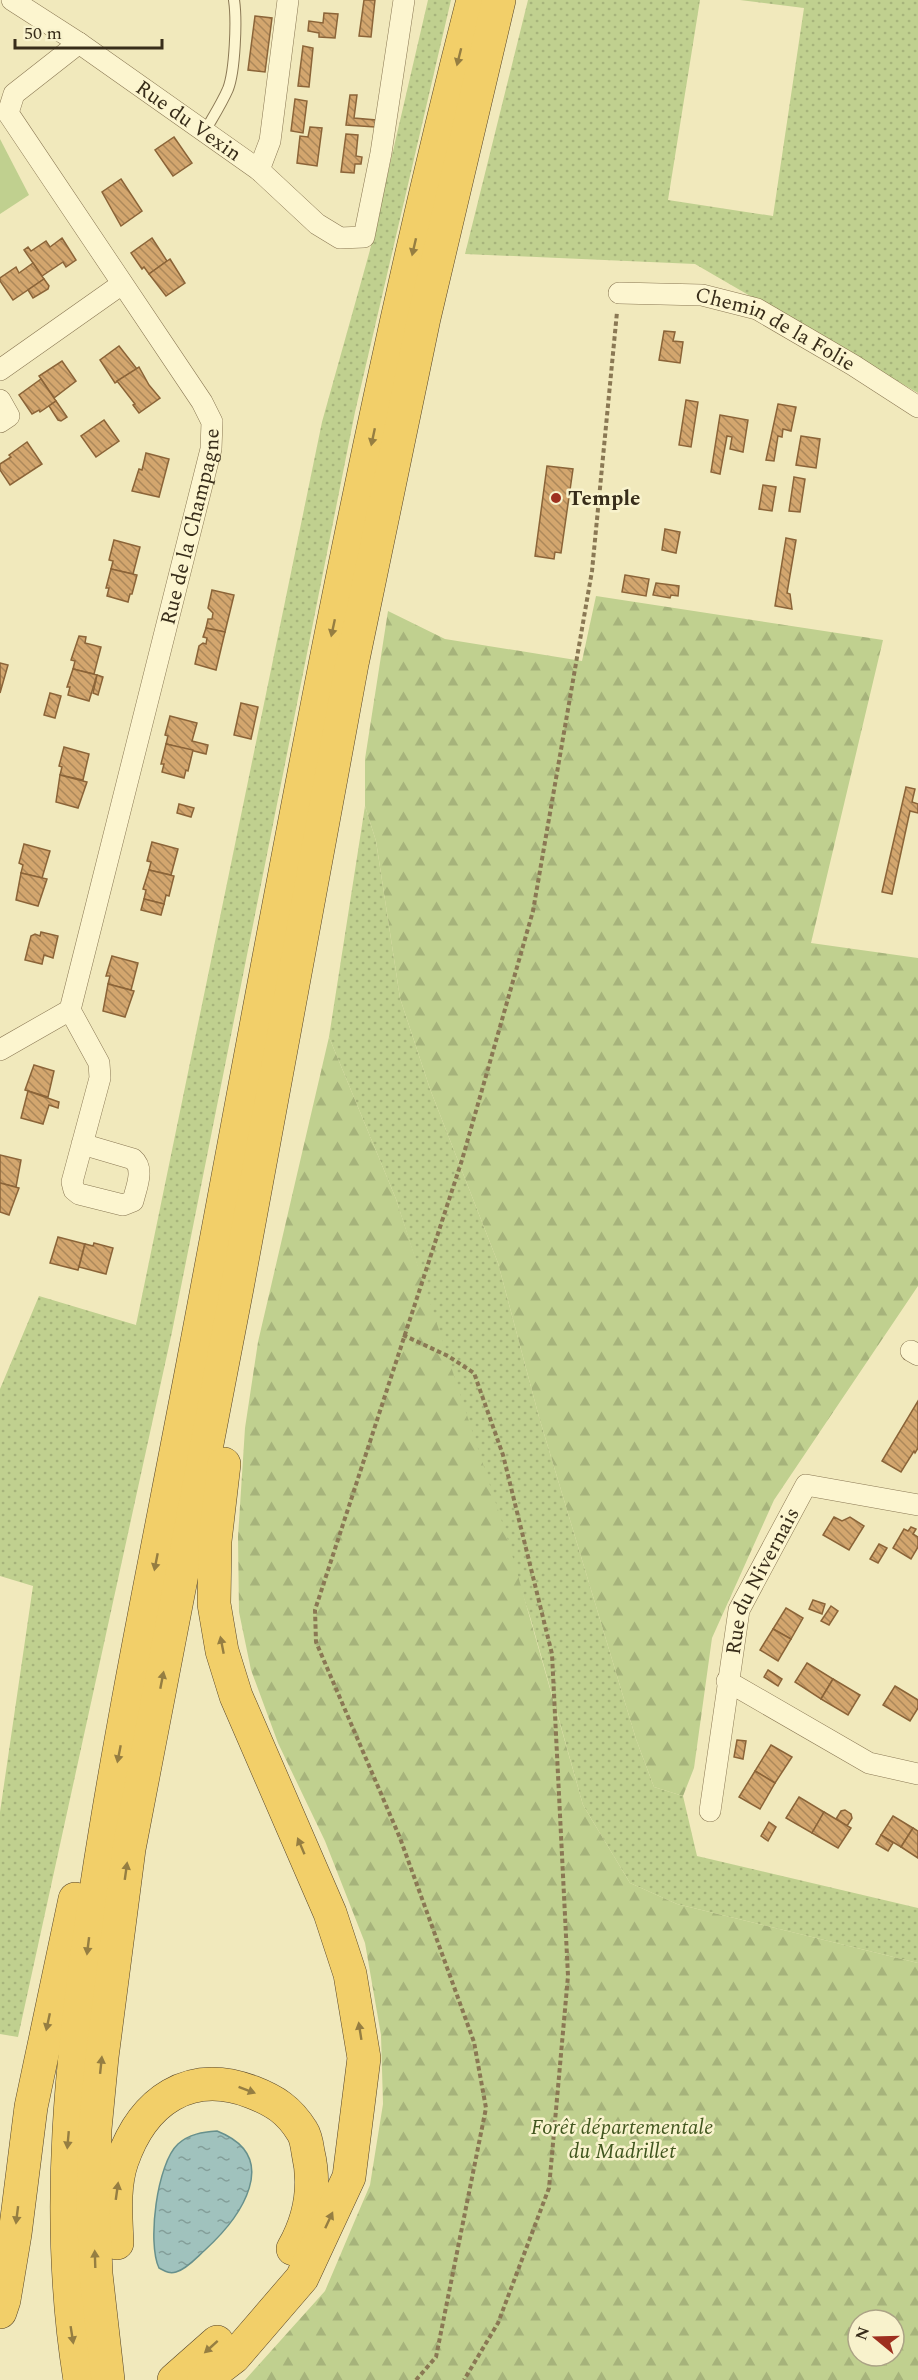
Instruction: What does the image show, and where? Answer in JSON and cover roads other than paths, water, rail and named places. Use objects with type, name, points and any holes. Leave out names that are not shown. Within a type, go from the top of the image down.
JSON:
[{"type":"highway","points":[[80,2380],[70,2322],[66,2235],[67,2155],[77,2036],[109,1805],[326,663],[400,307],[473,0]]},
{"type":"highway","points":[[108,2380],[96,2274],[93,2203],[95,2129],[129,1849],[237,1288],[352,664],[424,318],[499,0]]},
{"type":"highway","points":[[204,2380],[234,2357],[302,2278],[349,2177],[364,2058],[350,1974],[330,1913],[236,1696],[222,1651],[216,1616],[215,1541],[221,1484],[243,1345],[237,1288]]},
{"type":"highway","points":[[0,2313],[15,2234],[31,2107],[48,2019],[84,1860],[109,1805]]},
{"type":"highway","points":[[113,2380],[117,2250],[115,2202],[121,2163],[134,2133],[150,2110],[167,2096],[189,2087],[212,2084],[233,2085],[274,2101],[289,2113],[304,2133],[310,2161],[312,2193],[308,2215],[296,2244],[282,2268],[237,2324],[174,2380]]},
{"type":"street","name":"Rue du Vexin","points":[[12,0],[79,43],[206,131],[259,170],[317,224],[340,238],[364,237],[381,153],[404,0]]},
{"type":"street","points":[[259,170],[270,141],[288,0]]},
{"type":"street","name":"Rue de la Champagne","points":[[70,1010],[211,449],[212,422],[202,402],[8,113],[14,94],[79,43]]},
{"type":"street","points":[[0,370],[122,284]]},
{"type":"street","name":"Chemin de la Folie","points":[[619,293],[702,295],[757,309],[854,365],[918,407]]},
{"type":"street","points":[[0,400],[9,416],[0,423]]},
{"type":"street","points":[[0,1050],[70,1010],[99,1064],[100,1078],[82,1144]]},
{"type":"street","name":"Rue du Nivernais","points":[[710,1811],[739,1610],[806,1485],[918,1505]]},
{"type":"street","name":"Rue du Nivernais","points":[[727,1681],[869,1763],[918,1774]]},
{"type":"lane","points":[[206,131],[229,88],[233,55],[234,0]]},
{"type":"water","points":[[217,2131],[237,2142],[248,2156],[252,2171],[249,2188],[242,2205],[219,2236],[184,2268],[176,2272],[167,2272],[159,2268],[154,2241],[156,2204],[164,2168],[171,2154],[182,2141],[196,2134]]},
{"type":"place","name":"Temple","points":[[556,498]]},
{"type":"park label","name":"Forêt départementale du Madrillet","points":[[622,2139]]}]
